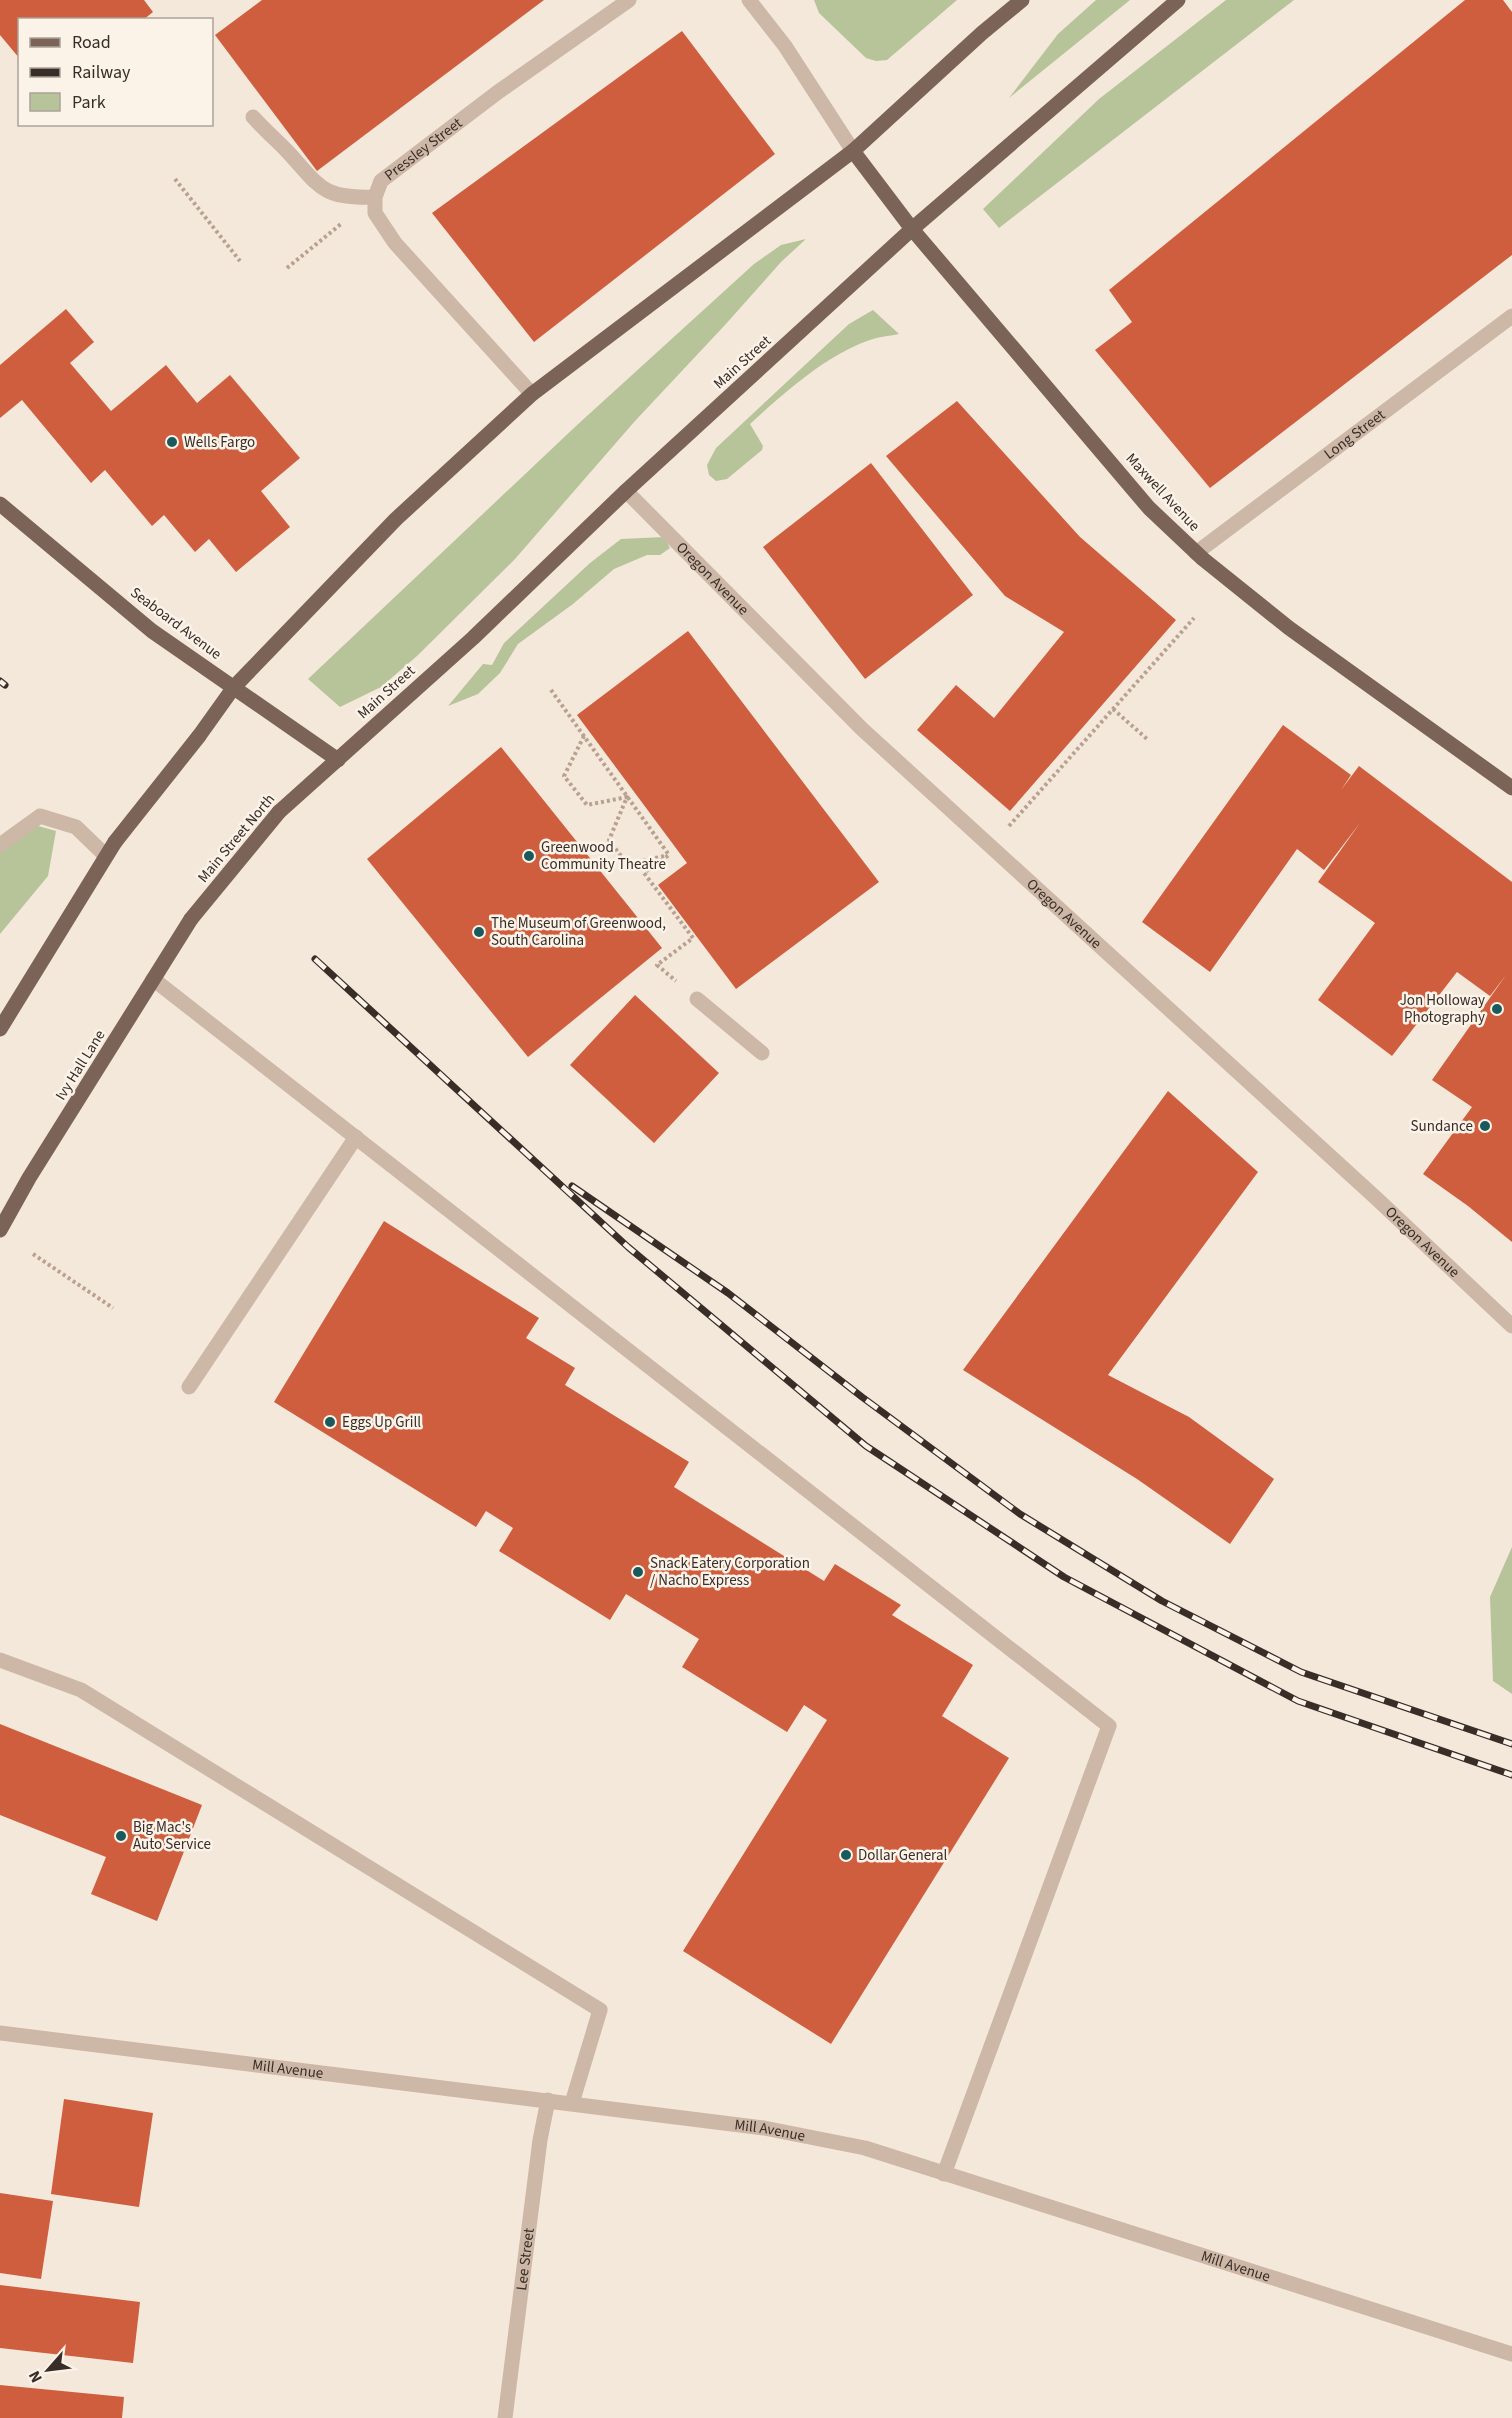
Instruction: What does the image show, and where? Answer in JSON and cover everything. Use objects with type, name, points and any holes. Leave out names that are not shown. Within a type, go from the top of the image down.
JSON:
[{"type":"main road","points":[[0,1029],[115,842],[199,736],[234,687],[396,519],[532,394],[852,151],[982,33],[1022,0]]},
{"type":"main road","name":"Main Street","points":[[338,760],[473,638],[626,491],[912,229],[1178,0]]},
{"type":"main road","name":"Maxwell Avenue","points":[[852,151],[912,229],[1149,508],[1196,553],[1289,628],[1512,788]]},
{"type":"main road","name":"Seaboard Avenue","points":[[0,504],[152,631],[338,760]]},
{"type":"main road","name":"Main Street North","points":[[191,919],[279,812],[338,760]]},
{"type":"main road","name":"Ivy Hall Lane","points":[[0,1230],[29,1178],[191,919]]},
{"type":"street","name":"Pressley Street","points":[[532,394],[395,243],[375,213],[375,197],[381,181],[498,92],[628,0]]},
{"type":"street","points":[[749,0],[785,46],[852,151]]},
{"type":"street","points":[[253,117],[312,181],[325,191],[350,198],[375,197]]},
{"type":"street","name":"Long Street","points":[[1196,553],[1512,316]]},
{"type":"street","name":"Oregon Avenue","points":[[626,491],[862,729],[1376,1198],[1512,1326]]},
{"type":"street","points":[[0,845],[40,816],[76,827],[106,856]]},
{"type":"street","points":[[153,979],[1109,1726],[944,2174]]},
{"type":"street","points":[[697,999],[762,1053]]},
{"type":"street","points":[[189,1387],[356,1137]]},
{"type":"street","points":[[0,1660],[81,1690],[600,2010],[572,2103]]},
{"type":"street","name":"Mill Avenue","points":[[0,2032],[764,2128],[865,2148],[1512,2354]]},
{"type":"street","name":"Lee Street","points":[[505,2418],[540,2140],[548,2100]]},
{"type":"path","points":[[175,179],[240,261]]},
{"type":"path","points":[[287,268],[375,197]]},
{"type":"path","points":[[990,847],[1194,618]]},
{"type":"path","points":[[551,690],[669,855]]},
{"type":"path","points":[[1113,709],[1147,739]]},
{"type":"path","points":[[584,736],[564,776],[587,806],[627,797]]},
{"type":"path","points":[[627,797],[609,840],[627,864],[669,855]]},
{"type":"path","points":[[657,965],[693,938],[644,873],[669,855]]},
{"type":"path","points":[[33,1254],[113,1308]]},
{"type":"green space","points":[[814,0],[957,0],[887,60],[876,61],[866,58],[819,13]]},
{"type":"green space","points":[[1096,0],[1130,0],[1009,98],[1058,34]]},
{"type":"green space","points":[[1226,0],[1294,0],[999,228],[983,209],[1099,99]]},
{"type":"green space","points":[[806,239],[781,262],[635,421],[515,559],[417,656],[381,687],[340,707],[308,679],[576,426],[754,264],[781,245]]},
{"type":"green space","points":[[873,310],[899,334],[871,340],[851,348],[805,377],[750,424],[763,446],[762,450],[727,479],[716,481],[709,475],[707,465],[716,448],[849,324]]},
{"type":"green space","points":[[664,537],[670,548],[660,555],[647,555],[614,569],[573,604],[518,644],[500,673],[478,694],[448,706],[483,664],[492,665],[504,643],[590,563],[621,539]]},
{"type":"green space","points":[[24,822],[56,831],[48,876],[0,934],[0,844]]},
{"type":"green space","points":[[1512,1547],[1512,1694],[1493,1681],[1490,1597]]},
{"type":"building","points":[[0,0],[144,0],[153,12],[146,18],[18,18],[18,57],[0,35]]},
{"type":"building","points":[[262,0],[544,0],[317,171],[215,35]]},
{"type":"building","points":[[1465,0],[1503,0],[1512,12],[1512,255],[1210,488],[1095,350],[1132,322],[1109,290]]},
{"type":"building","points":[[682,31],[775,154],[534,342],[432,213]]},
{"type":"building","name":"Wells Fargo","points":[[66,309],[94,342],[70,363],[111,411],[166,365],[197,403],[230,375],[300,458],[261,491],[290,527],[236,572],[209,539],[195,552],[164,515],[152,526],[105,470],[91,483],[22,400],[0,418],[0,365]]},
{"type":"building","points":[[957,401],[1080,537],[1176,620],[1010,811],[917,730],[956,685],[994,718],[1064,632],[1005,596],[886,456]]},
{"type":"building","points":[[871,463],[973,595],[865,679],[763,547]]},
{"type":"building","points":[[688,631],[879,882],[736,989],[658,885],[687,863],[577,715]]},
{"type":"building","points":[[1283,725],[1351,775],[1341,790],[1359,766],[1512,882],[1512,1242],[1468,1206],[1423,1174],[1472,1107],[1432,1080],[1506,975],[1490,996],[1457,972],[1392,1056],[1318,1000],[1375,923],[1318,882],[1360,823],[1324,870],[1297,849],[1210,972],[1142,922]]},
{"type":"building","points":[[501,747],[662,948],[528,1057],[367,859]]},
{"type":"building","points":[[635,995],[719,1073],[654,1143],[570,1065]]},
{"type":"building","points":[[1168,1091],[1258,1172],[1108,1375],[1189,1417],[1274,1479],[1230,1544],[1137,1479],[963,1370]]},
{"type":"building","points":[[384,1221],[539,1318],[526,1338],[575,1368],[565,1385],[689,1462],[674,1487],[824,1581],[835,1564],[901,1605],[892,1615],[973,1665],[942,1716],[1009,1758],[831,2044],[683,1951],[827,1720],[804,1705],[787,1732],[682,1667],[699,1639],[626,1594],[610,1620],[499,1551],[513,1528],[486,1511],[476,1527],[274,1402]]},
{"type":"building","name":"Big Mac's Auto Service","points":[[0,1724],[202,1805],[157,1921],[91,1894],[106,1857],[0,1815]]},
{"type":"building","points":[[64,2099],[153,2113],[139,2207],[51,2194]]},
{"type":"building","points":[[0,2193],[53,2201],[41,2279],[0,2273]]},
{"type":"building","points":[[0,2285],[140,2302],[133,2363],[0,2348]]},
{"type":"building","points":[[0,2385],[124,2397],[122,2418],[0,2418]]},
{"type":"railway","points":[[0,681],[5,685]]},
{"type":"railway","points":[[315,959],[628,1247],[866,1446],[1064,1577],[1298,1701],[1512,1775]]},
{"type":"railway","points":[[572,1186],[728,1293],[862,1397],[1020,1514],[1162,1601],[1301,1672],[1512,1744]]},
{"type":"place","name":"Wells Fargo","points":[[172,442]]},
{"type":"place","name":"Greenwood Community Theatre","points":[[529,856]]},
{"type":"place","name":"The Museum of Greenwood, South Carolina","points":[[479,932]]},
{"type":"place","name":"Jon Holloway Photography","points":[[1497,1009]]},
{"type":"place","name":"Sundance","points":[[1485,1126]]},
{"type":"place","name":"Eggs Up Grill","points":[[330,1422]]},
{"type":"place","name":"Snack Eatery Corporation / Nacho Express","points":[[638,1572]]},
{"type":"place","name":"Big Mac's Auto Service","points":[[121,1836]]},
{"type":"place","name":"Dollar General","points":[[846,1855]]}]
